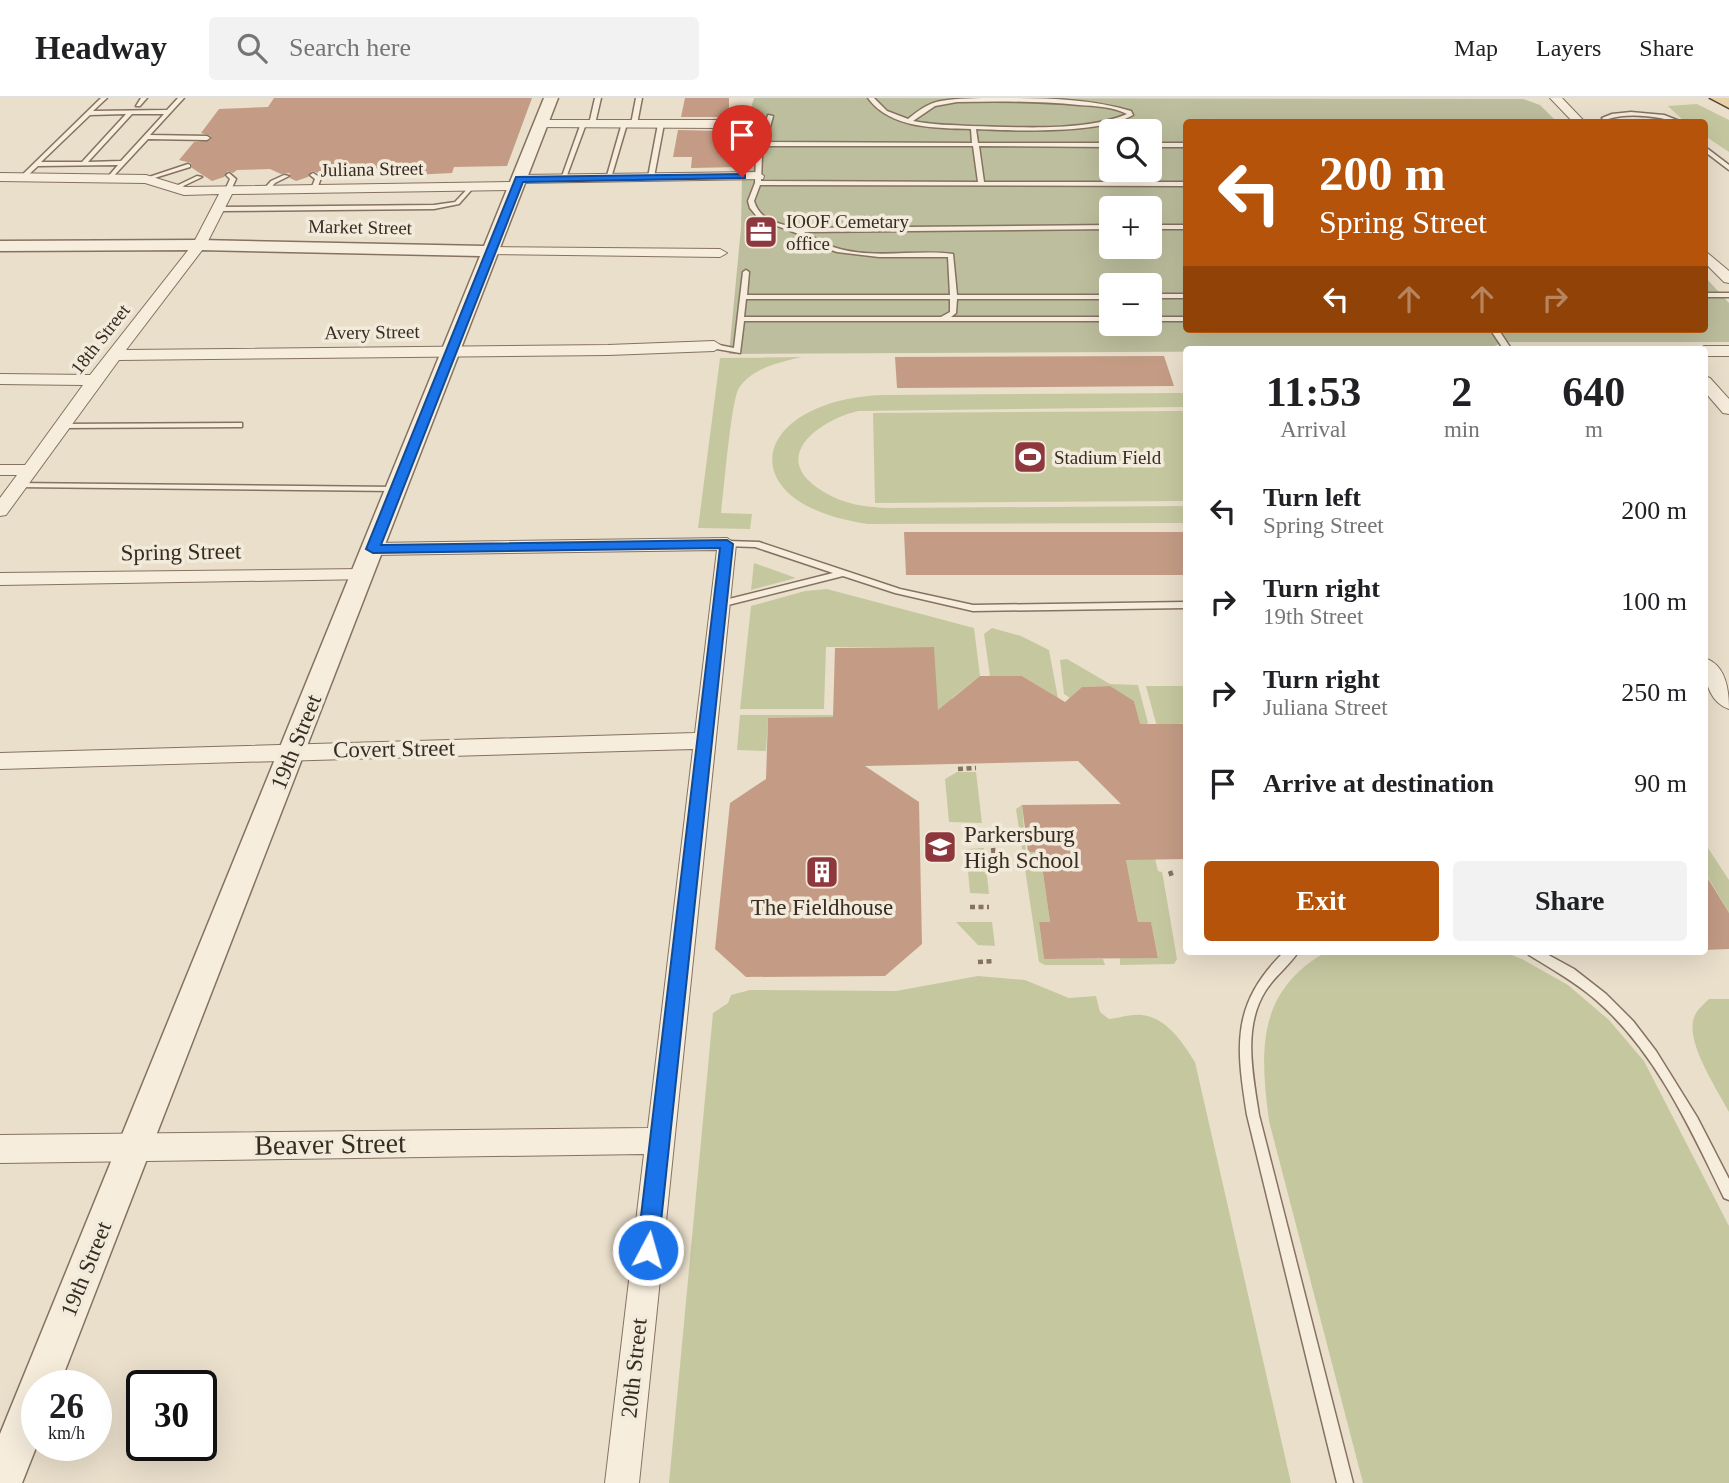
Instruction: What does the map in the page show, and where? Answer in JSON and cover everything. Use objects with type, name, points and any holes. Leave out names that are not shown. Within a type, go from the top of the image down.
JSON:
[{"type":"main road","points":[[1719,98],[1729,103]]},
{"type":"street","name":"19th Street","points":[[45,1370],[551,98]]},
{"type":"street","points":[[1556,98],[1576,119]]},
{"type":"street","points":[[541,124],[723,124]]},
{"type":"street","name":"Juliana Street","points":[[0,177],[146,179],[184,191],[229,183],[266,190],[471,187],[563,178],[758,180]]},
{"type":"street","name":"18th Street","points":[[0,511],[60,426],[199,245],[229,183]]},
{"type":"street","name":"Market Street","points":[[0,246],[199,245],[720,253]]},
{"type":"street","points":[[1708,258],[1729,279]]},
{"type":"street","name":"Avery Street","points":[[114,355],[714,346]]},
{"type":"street","points":[[1708,351],[1729,351]]},
{"type":"street","points":[[0,379],[95,380]]},
{"type":"street","points":[[1708,385],[1729,410]]},
{"type":"street","points":[[0,470],[28,470]]},
{"type":"street","points":[[373,549],[727,544]]},
{"type":"street","name":"20th Street","points":[[622,1483],[727,544]]},
{"type":"street","name":"Spring Street","points":[[0,579],[363,575]]},
{"type":"street","points":[[1708,670],[1729,701]]},
{"type":"street","name":"Covert Street","points":[[0,761],[705,741]]},
{"type":"street","name":"Beaver Street","points":[[0,1149],[660,1141]]},
{"type":"street","points":[[1,1483],[21,1432]]},
{"type":"lane","points":[[23,177],[104,98]]},
{"type":"lane","points":[[138,105],[144,98]]},
{"type":"lane","points":[[109,179],[181,98]]},
{"type":"lane","points":[[563,178],[598,98]]},
{"type":"lane","points":[[608,178],[639,98]]},
{"type":"lane","points":[[871,98],[878,108],[887,114],[909,121],[973,127],[1089,126],[1130,116],[1125,110],[1103,105],[973,99],[943,101],[909,121]]},
{"type":"lane","points":[[84,163],[131,112]]},
{"type":"lane","points":[[88,113],[169,112]]},
{"type":"lane","points":[[1606,119],[1617,115],[1663,116],[1671,119]]},
{"type":"lane","points":[[770,116],[760,156],[758,180],[751,201],[752,209],[766,222],[796,230],[1099,228]]},
{"type":"lane","points":[[650,177],[661,124]]},
{"type":"lane","points":[[973,127],[981,183]]},
{"type":"lane","points":[[148,137],[207,138]]},
{"type":"lane","points":[[764,144],[1099,145]]},
{"type":"lane","points":[[1162,145],[1183,145]]},
{"type":"lane","points":[[1708,151],[1729,168]]},
{"type":"lane","points":[[38,164],[123,163]]},
{"type":"lane","points":[[146,179],[188,166]]},
{"type":"lane","points":[[313,175],[318,178],[314,189]]},
{"type":"lane","points":[[266,190],[273,182],[286,176]]},
{"type":"lane","points":[[174,188],[200,177]]},
{"type":"lane","points":[[758,180],[1183,184]]},
{"type":"lane","points":[[218,209],[434,207],[457,203],[471,187]]},
{"type":"lane","points":[[1162,227],[1183,227]]},
{"type":"lane","points":[[796,230],[821,245],[850,252],[951,255],[953,313],[942,319]]},
{"type":"lane","points":[[714,346],[737,351],[746,272]]},
{"type":"lane","points":[[1708,295],[1729,295]]},
{"type":"lane","points":[[743,297],[1099,296]]},
{"type":"lane","points":[[1162,296],[1183,296]]},
{"type":"lane","points":[[741,320],[1099,319]]},
{"type":"lane","points":[[1162,319],[1183,319]]},
{"type":"lane","points":[[60,426],[239,425]]},
{"type":"lane","points":[[18,485],[397,489]]},
{"type":"lane","points":[[727,544],[756,544],[898,591],[973,608],[1183,605]]},
{"type":"lane","points":[[720,604],[844,573]]},
{"type":"lane","points":[[1288,955],[1273,968],[1251,1005],[1243,1054],[1253,1115],[1345,1483]]},
{"type":"lane","points":[[1539,955],[1599,995],[1642,1037],[1682,1100],[1729,1193]]},
{"type":"path","points":[[958,769],[976,768]]},
{"type":"path","points":[[993,848],[994,858]]},
{"type":"path","points":[[970,907],[989,907]]},
{"type":"path","points":[[978,962],[995,961]]},
{"type":"green space","points":[[754,98],[1523,99],[1540,105],[1554,119],[1183,119],[1183,333],[1708,333],[1708,280],[1729,303],[1729,342],[1503,342],[1494,346],[1183,346],[1183,352],[729,354],[741,228],[742,177],[739,167],[744,130]]},
{"type":"green space","points":[[1697,104],[1729,120],[1729,152],[1708,138],[1708,119],[1682,119],[1668,106]]},
{"type":"green space","points":[[802,357],[751,375],[739,388],[736,396],[721,513],[752,514],[750,529],[698,528],[720,358]]},
{"type":"green space","points":[[1183,393],[1183,407],[858,411],[827,423],[814,432],[804,443],[799,455],[800,467],[807,479],[831,496],[862,506],[1183,506],[1183,523],[868,524],[823,513],[792,496],[776,476],[773,454],[783,433],[805,414],[838,401],[883,395]]},
{"type":"green space","name":"Stadium Field","points":[[1183,411],[1183,501],[875,503],[873,413]]},
{"type":"green space","points":[[754,563],[796,578],[751,590]]},
{"type":"green space","points":[[827,589],[974,628],[980,676],[952,698],[956,730],[899,753],[933,647],[826,647],[824,709],[740,709],[751,606],[805,591]]},
{"type":"green space","points":[[992,628],[1021,636],[1049,650],[1058,698],[1022,676],[990,676],[984,634]]},
{"type":"green space","points":[[1067,659],[1110,684],[1138,685],[1148,723],[1101,753],[1139,721],[1134,701],[1109,686],[1082,687],[1070,698],[1064,694],[1060,660]]},
{"type":"green space","points":[[1146,686],[1183,686],[1183,723],[1157,727]]},
{"type":"green space","points":[[740,715],[833,715],[833,738],[814,718],[768,718],[766,751],[737,750]]},
{"type":"green space","points":[[957,772],[976,772],[982,823],[949,822],[945,779]]},
{"type":"green space","points":[[1022,805],[1026,852],[1040,852],[1050,922],[1039,922],[1044,959],[1103,959],[1105,965],[1045,965],[1039,962],[1016,809]]},
{"type":"green space","points":[[984,848],[989,894],[970,893],[966,849]]},
{"type":"green space","points":[[1708,848],[1729,880],[1729,913],[1708,877]]},
{"type":"green space","points":[[1124,850],[1153,850],[1158,871],[1162,872],[1163,877],[1177,959],[1174,964],[1120,965],[1120,958],[1158,957],[1151,923],[1138,922]]},
{"type":"green space","points":[[956,922],[992,922],[995,946],[978,945]]},
{"type":"green space","points":[[1322,955],[1512,955],[1568,985],[1609,1020],[1644,1061],[1729,1226],[1729,1483],[1363,1483],[1269,1121],[1264,1071],[1268,1025],[1286,985]]},
{"type":"green space","points":[[978,976],[1025,980],[1069,998],[1096,996],[1100,1012],[1109,1019],[1138,1015],[1151,1017],[1173,1032],[1195,1062],[1291,1483],[669,1483],[713,1013],[728,1003],[731,995],[750,990],[896,991]]},
{"type":"green space","points":[[1709,999],[1729,999],[1729,1112],[1695,1043],[1695,1014]]},
{"type":"building","points":[[274,98],[532,98],[507,166],[454,167],[452,173],[393,176],[396,168],[332,169],[318,173],[312,171],[308,177],[296,181],[290,178],[290,173],[281,174],[270,169],[237,170],[233,173],[228,171],[224,177],[212,181],[192,168],[191,163],[179,160],[194,142],[211,140],[211,136],[201,133],[219,109],[268,107]]},
{"type":"building","points":[[685,98],[729,98],[729,121],[723,117],[681,117]]},
{"type":"building","points":[[730,127],[730,130],[744,130],[739,167],[691,168],[692,157],[673,157],[678,130],[723,131]]},
{"type":"building","points":[[1164,356],[1174,386],[897,388],[895,357]]},
{"type":"building","points":[[904,532],[1183,532],[1183,575],[906,575]]},
{"type":"building","points":[[934,647],[938,710],[980,676],[1022,676],[1065,702],[1082,687],[1110,686],[1134,701],[1140,724],[1183,724],[1183,859],[1126,860],[1138,922],[1151,922],[1158,958],[1044,959],[1039,922],[1050,922],[1040,852],[1028,852],[1022,805],[1121,804],[1078,761],[865,766],[919,802],[922,944],[885,976],[746,977],[715,949],[730,803],[766,779],[768,718],[833,717],[835,648]]},
{"type":"building","points":[[1708,879],[1729,913],[1729,949],[1708,950]]},
{"type":"place","name":"IOOF Cemetary office","points":[[761,232]]},
{"type":"place","name":"Stadium Field","points":[[1030,457]]},
{"type":"place","name":"Parkersburg High School","points":[[940,847]]},
{"type":"place","name":"The Fieldhouse","points":[[822,872]]},
{"type":"route","points":[[648,1250],[727,544],[373,549],[520,179],[742,177]]}]
